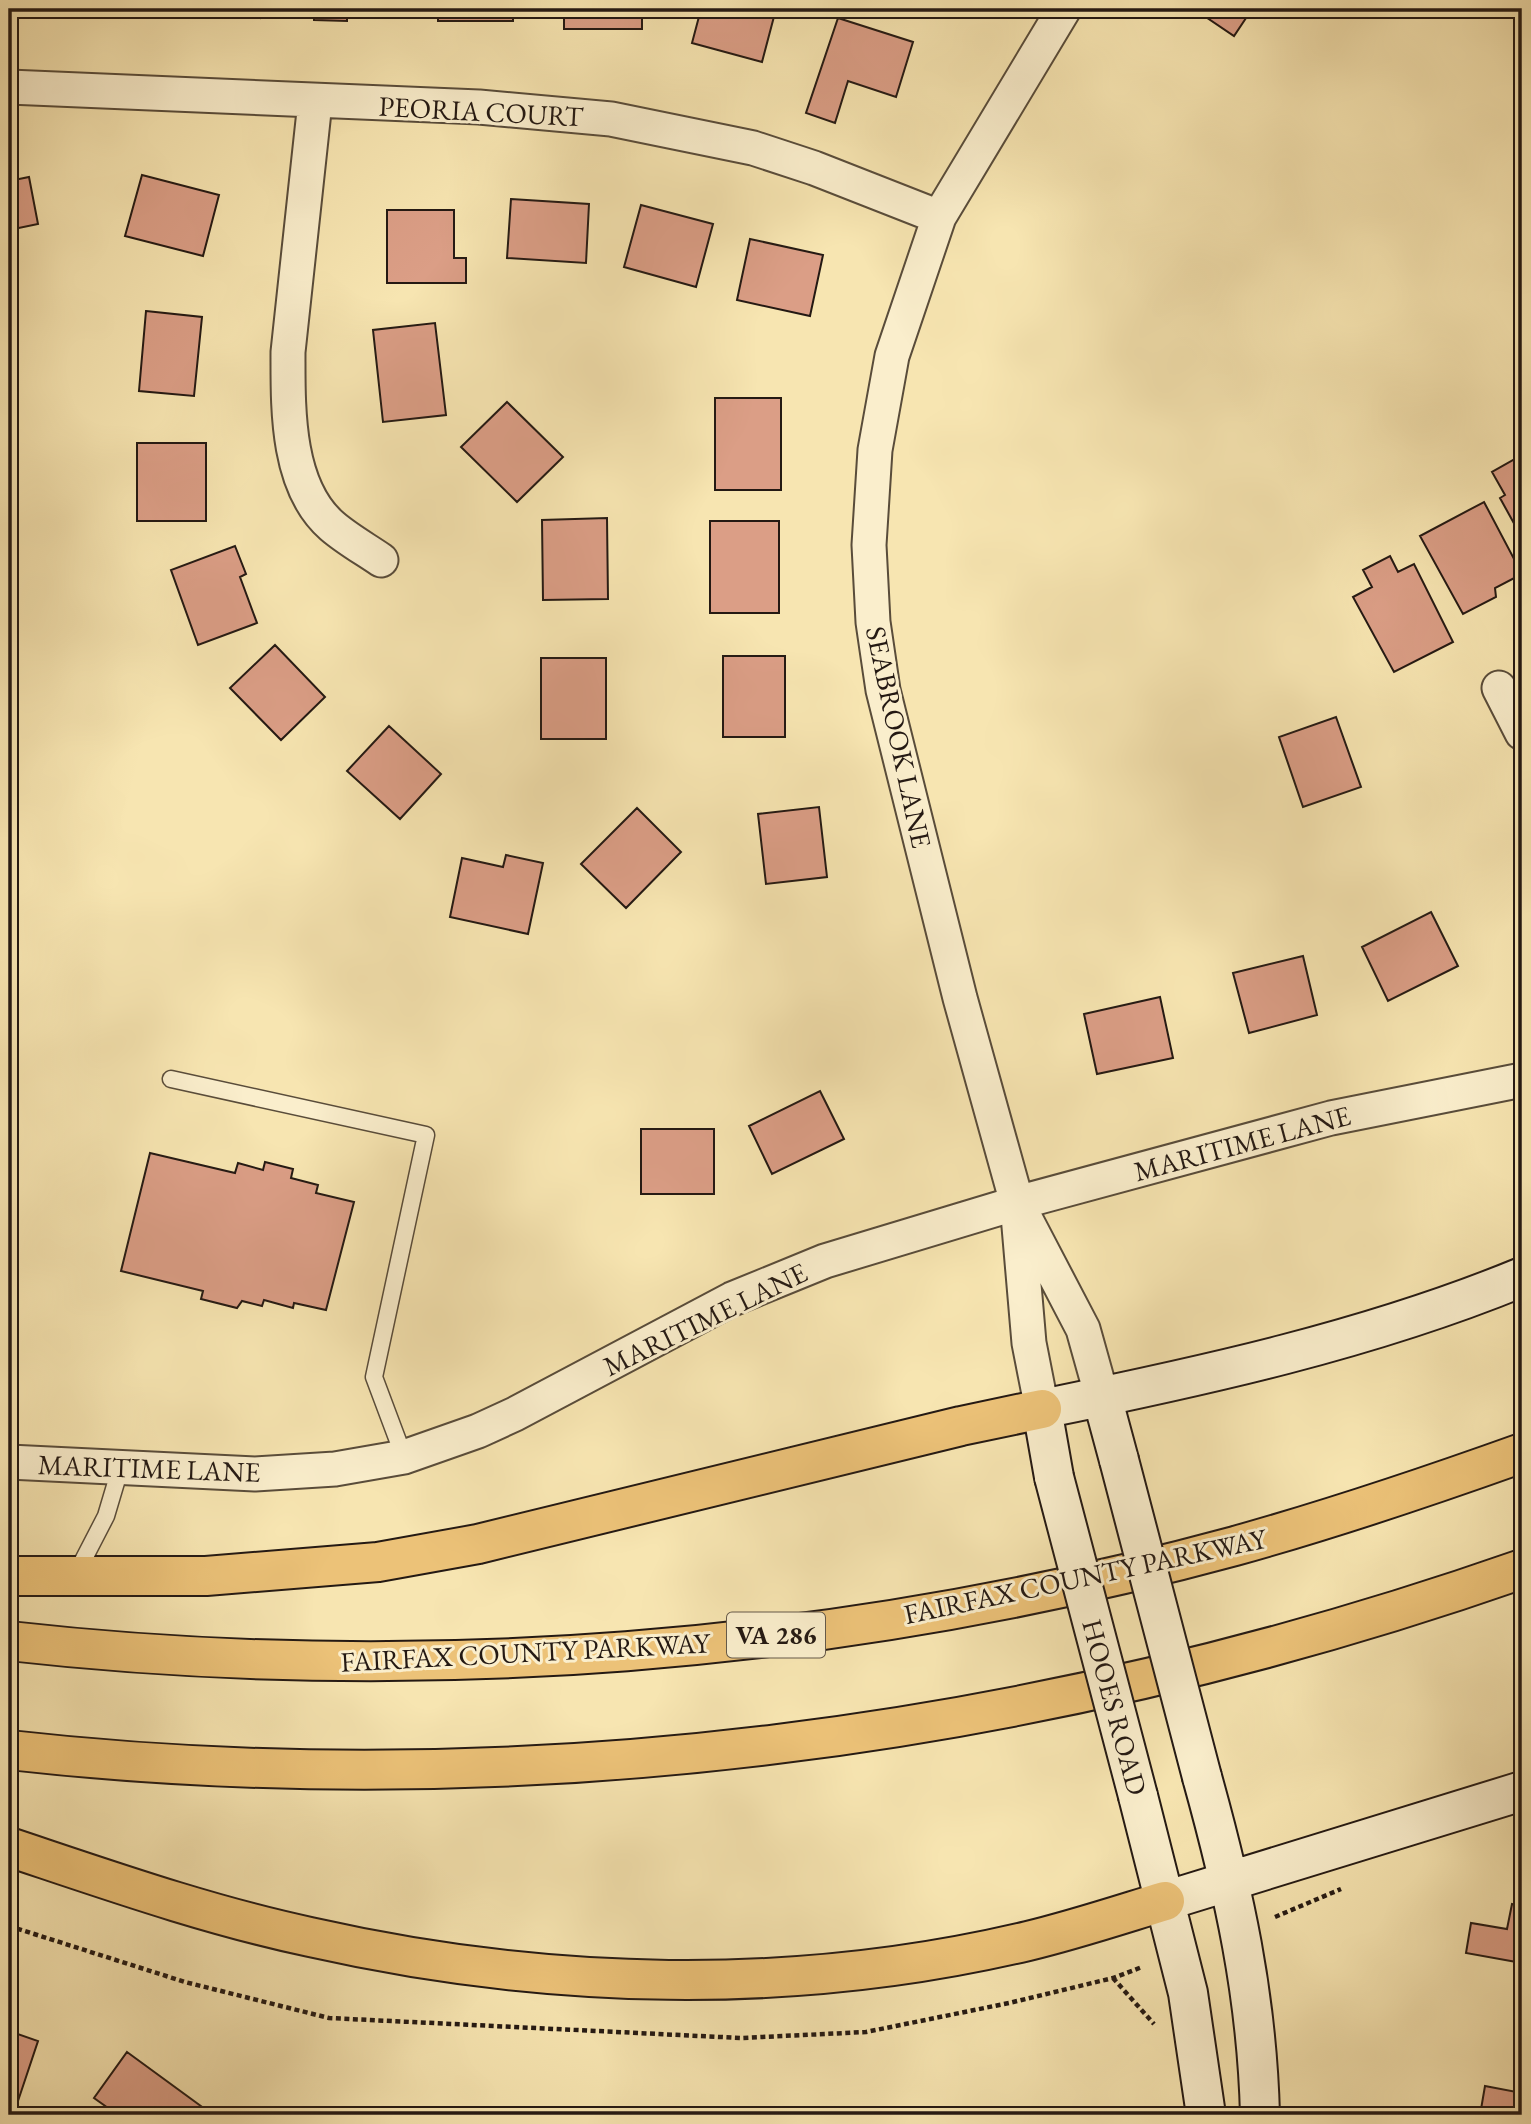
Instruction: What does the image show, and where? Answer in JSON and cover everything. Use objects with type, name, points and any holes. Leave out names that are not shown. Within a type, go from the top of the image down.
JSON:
[{"type":"highway","points":[[9,1576],[74,1578],[268,1573],[378,1563],[429,1554],[961,1426],[1042,1409]]},
{"type":"highway","name":"FAIRFAX COUNTY PARKWAY","points":[[9,1641],[137,1653],[354,1663],[493,1660],[708,1644],[913,1616],[1126,1573],[1337,1516],[1522,1453]]},
{"type":"highway","points":[[9,1750],[177,1764],[417,1768],[559,1764],[799,1741],[942,1721],[1150,1678],[1372,1618],[1522,1569]]},
{"type":"highway","points":[[9,1847],[169,1899],[310,1937],[456,1964],[603,1978],[756,1979],[889,1966],[1028,1941],[1165,1901]]},
{"type":"main road","points":[[1042,1409],[1102,1397],[1381,1326],[1522,1277]]},
{"type":"main road","points":[[1102,1397],[1229,1881],[1253,1998],[1260,2115]]},
{"type":"main road","name":"HOOES ROAD","points":[[1042,1409],[1054,1477],[1188,1993],[1206,2115]]},
{"type":"main road","points":[[1165,1901],[1522,1791]]},
{"type":"street","name":"SEABROOK LANE","points":[[1042,1409],[1029,1343],[1017,1203],[960,998],[883,690],[873,622],[869,545],[875,450],[897,338],[939,217],[987,132],[1065,9]]},
{"type":"street","name":"PEORIA COURT","points":[[9,87],[479,107],[624,121],[753,148],[814,168],[939,217]]},
{"type":"street","points":[[315,102],[288,352],[288,390],[296,463],[310,495],[331,525],[381,560]]},
{"type":"street","points":[[1499,688],[1522,733]]},
{"type":"street","name":"MARITIME LANE","points":[[9,1462],[215,1474],[298,1472],[369,1465],[404,1457],[468,1435],[515,1414],[721,1305],[777,1280],[878,1243],[1331,1118],[1522,1080]]},
{"type":"street","name":"SEABROOK LANE","points":[[1017,1203],[1083,1329],[1102,1397]]},
{"type":"lane","points":[[171,1079],[426,1135],[374,1377],[404,1457]]},
{"type":"lane","points":[[74,1578],[106,1516],[120,1469]]},
{"type":"path","points":[[1112,1978],[1146,2011],[1158,2034]]},
{"type":"building","points":[[225,9],[263,9],[260,18]]},
{"type":"building","points":[[314,9],[347,9],[347,21],[314,20]]},
{"type":"building","points":[[438,9],[513,9],[513,21],[438,21]]},
{"type":"building","points":[[564,9],[642,9],[642,29],[564,29]]},
{"type":"building","points":[[701,9],[776,9],[762,62],[692,43]]},
{"type":"building","points":[[1194,9],[1252,9],[1234,36]]},
{"type":"building","points":[[838,18],[913,42],[896,97],[848,81],[835,123],[806,113]]},
{"type":"building","points":[[142,175],[219,195],[203,256],[125,236]]},
{"type":"building","points":[[29,177],[38,224],[9,230],[9,181]]},
{"type":"building","points":[[511,199],[589,204],[586,263],[507,258]]},
{"type":"building","points":[[641,205],[713,224],[696,287],[624,267]]},
{"type":"building","points":[[387,210],[454,210],[454,258],[466,258],[466,283],[387,283]]},
{"type":"building","points":[[750,239],[823,255],[810,316],[737,300]]},
{"type":"building","points":[[146,311],[202,317],[194,396],[139,391]]},
{"type":"building","points":[[435,323],[446,415],[383,422],[373,330]]},
{"type":"building","points":[[715,398],[781,398],[781,490],[715,490]]},
{"type":"building","points":[[507,402],[563,457],[517,502],[461,447]]},
{"type":"building","points":[[137,443],[206,443],[206,521],[137,521]]},
{"type":"building","points":[[1522,455],[1522,538],[1500,498],[1505,495],[1492,472]]},
{"type":"building","points":[[1484,502],[1522,574],[1495,588],[1496,597],[1463,614],[1420,536]]},
{"type":"building","points":[[607,518],[608,599],[543,600],[542,520]]},
{"type":"building","points":[[710,521],[779,521],[779,613],[710,613]]},
{"type":"building","points":[[235,546],[246,574],[240,577],[257,623],[198,645],[171,570]]},
{"type":"building","points":[[1390,556],[1398,572],[1414,564],[1453,642],[1394,672],[1353,597],[1372,587],[1363,570]]},
{"type":"building","points":[[275,645],[325,697],[281,740],[230,688]]},
{"type":"building","points":[[723,656],[785,656],[785,737],[723,737]]},
{"type":"building","points":[[541,658],[606,658],[606,739],[541,739]]},
{"type":"building","points":[[1336,717],[1361,787],[1303,807],[1279,737]]},
{"type":"building","points":[[389,726],[441,774],[400,819],[347,771]]},
{"type":"building","points":[[819,807],[827,877],[766,884],[758,814]]},
{"type":"building","points":[[637,808],[681,852],[626,908],[581,864]]},
{"type":"building","points":[[506,855],[543,863],[528,934],[450,917],[462,858],[503,867]]},
{"type":"building","points":[[1431,912],[1458,966],[1388,1001],[1362,947]]},
{"type":"building","points":[[1303,956],[1317,1015],[1249,1033],[1233,973]]},
{"type":"building","points":[[1160,997],[1173,1058],[1097,1074],[1084,1014]]},
{"type":"building","points":[[820,1091],[844,1139],[772,1174],[749,1126]]},
{"type":"building","points":[[641,1129],[714,1129],[714,1194],[641,1194]]},
{"type":"building","points":[[150,1153],[235,1173],[238,1163],[263,1170],[265,1162],[293,1169],[291,1178],[318,1185],[316,1193],[354,1202],[326,1310],[294,1303],[293,1308],[264,1300],[262,1306],[242,1301],[237,1308],[201,1299],[203,1291],[121,1271]]},
{"type":"building","points":[[1512,1904],[1522,1906],[1522,1963],[1466,1953],[1471,1923],[1507,1929]]},
{"type":"building","points":[[9,2031],[38,2041],[18,2101],[9,2097]]},
{"type":"building","points":[[127,2052],[209,2112],[207,2115],[118,2115],[94,2098]]},
{"type":"building","points":[[1485,2086],[1522,2093],[1522,2115],[1480,2115]]}]
